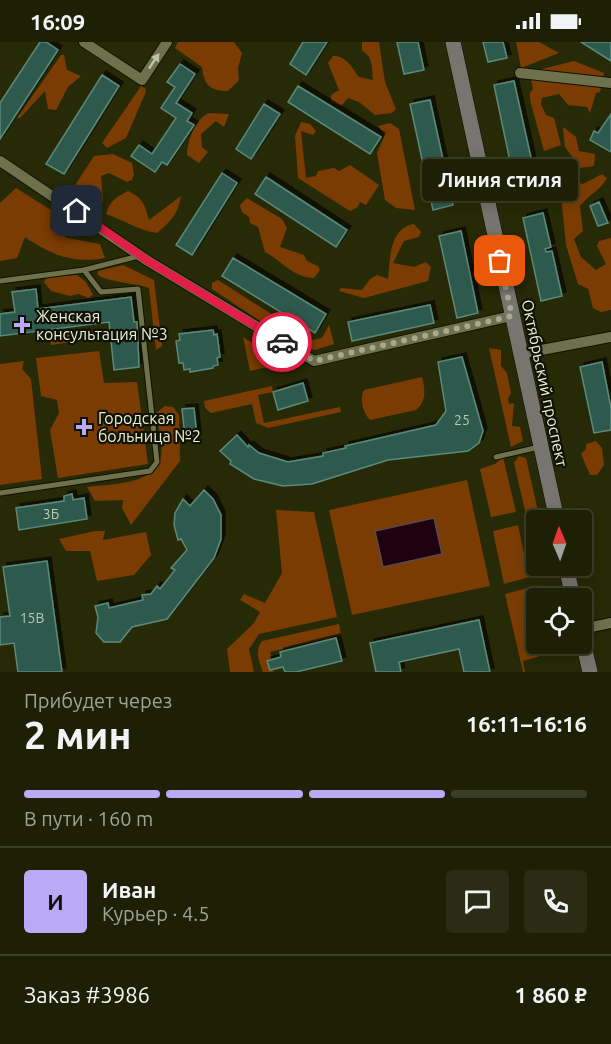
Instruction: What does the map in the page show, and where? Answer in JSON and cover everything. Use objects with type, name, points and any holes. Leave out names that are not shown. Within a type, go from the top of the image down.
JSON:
[{"type":"main road","name":"Октябрьский проспект","points":[[453,42],[554,510]]},
{"type":"main road","points":[[586,654],[590,672]]},
{"type":"street","points":[[84,42],[142,80],[167,42]]},
{"type":"street","points":[[520,73],[611,83]]},
{"type":"street","points":[[0,161],[141,256],[314,361],[512,316]]},
{"type":"street","points":[[520,354],[611,337]]},
{"type":"street","points":[[592,627],[611,623]]},
{"type":"lane","points":[[0,281],[84,270],[141,256]]},
{"type":"lane","points":[[0,493],[150,471],[157,462],[138,289],[101,292],[84,270]]},
{"type":"lane","points":[[496,457],[540,446]]},
{"type":"shaded area","points":[[178,42],[234,42],[242,53],[238,68],[239,80],[228,91],[212,88],[206,83],[202,67],[175,48]]},
{"type":"shaded area","points":[[362,42],[379,42],[385,82],[396,109],[392,113],[375,115],[359,102],[348,98],[341,106],[331,101],[331,95],[339,90],[328,63],[333,56],[345,60],[359,77],[373,80],[371,63],[366,53],[362,51]]},
{"type":"shaded area","points":[[516,42],[539,42],[559,53],[521,68]]},
{"type":"shaded area","points":[[61,55],[64,55],[67,70],[81,76],[68,87],[56,110],[48,109],[45,91],[20,118],[17,118]]},
{"type":"shaded area","points":[[574,61],[604,73],[600,92],[596,93],[590,113],[587,107],[568,105],[559,94],[542,98],[541,104],[546,115],[554,118],[561,145],[544,151],[530,100],[530,93],[533,89],[530,75],[534,71]]},
{"type":"shaded area","points":[[141,86],[146,89],[145,94],[126,138],[107,148],[102,143]]},
{"type":"shaded area","points":[[209,113],[229,114],[224,127],[216,121],[201,134],[202,147],[208,152],[199,163],[187,155],[189,143],[196,125]]},
{"type":"shaded area","points":[[301,122],[310,124],[316,131],[313,135],[301,131],[306,178],[316,176],[318,171],[334,168],[339,171],[350,165],[379,185],[366,205],[360,202],[358,207],[350,211],[298,178],[295,136]]},
{"type":"shaded area","points":[[390,123],[399,129],[415,210],[396,208],[385,200],[377,153],[385,135],[378,126]]},
{"type":"shaded area","points":[[563,127],[576,137],[579,151],[595,154],[594,166],[579,168],[572,174],[574,181],[583,184],[602,174],[607,178],[580,206],[583,231],[574,239],[581,257],[596,270],[606,264],[597,246],[599,241],[611,238],[611,310],[601,312],[593,308],[588,289],[578,284],[566,245],[561,195],[552,189],[555,172],[563,188],[569,187],[564,173],[573,158],[565,147]]},
{"type":"shaded area","points":[[113,154],[132,163],[134,175],[132,180],[127,182],[109,173],[101,176],[103,201],[90,203],[73,197],[72,190],[94,156]]},
{"type":"shaded area","points":[[16,188],[51,210],[50,228],[67,238],[100,244],[105,258],[72,259],[44,249],[25,237],[17,258],[0,261],[0,203]]},
{"type":"shaded area","points":[[128,191],[143,202],[149,220],[181,196],[173,217],[157,233],[138,228],[106,214],[114,200]]},
{"type":"shaded area","points":[[247,198],[282,219],[287,228],[280,247],[304,255],[307,261],[318,266],[320,270],[314,278],[294,272],[265,252],[258,227],[250,223],[249,217],[242,212],[240,205]]},
{"type":"shaded area","points":[[414,224],[421,232],[419,237],[404,241],[393,263],[414,267],[426,262],[431,267],[428,281],[364,298],[339,291],[341,288],[362,290],[370,279],[377,275],[388,279],[395,238],[406,227]]},
{"type":"shaded area","points":[[123,265],[154,280],[162,346],[156,350],[149,288],[98,275],[98,271]]},
{"type":"shaded area","points":[[77,275],[86,282],[93,295],[88,298],[79,294],[70,296],[51,291],[44,282],[47,276]]},
{"type":"shaded area","points":[[218,280],[312,340],[322,338],[329,325],[334,344],[315,350],[299,347],[212,289],[212,283]]},
{"type":"shaded area","points":[[87,330],[97,332],[92,339],[51,345],[49,337]]},
{"type":"shaded area","points":[[243,337],[285,363],[250,371]]},
{"type":"shaded area","points":[[489,348],[501,350],[501,366],[507,373],[511,393],[508,399],[509,404],[514,403],[512,426],[520,427],[523,441],[511,447]]},
{"type":"shaded area","points":[[99,351],[104,383],[137,382],[148,464],[58,478],[50,430],[59,413],[57,400],[41,396],[36,358]]},
{"type":"shaded area","points":[[24,361],[22,369],[31,379],[42,479],[0,485],[0,364]]},
{"type":"shaded area","points":[[422,377],[424,399],[416,410],[370,420],[362,402],[364,390]]},
{"type":"shaded area","points":[[272,386],[273,392],[258,395],[264,423],[340,407],[341,412],[268,428],[256,423],[252,404],[211,413],[205,408],[204,401]]},
{"type":"shaded area","points":[[165,406],[173,407],[179,415],[180,461],[131,525],[122,508],[123,500],[95,501],[87,487],[119,484],[142,478],[158,466],[161,456],[161,440],[156,413]]},
{"type":"shaded area","points":[[596,441],[602,448],[604,465],[597,475],[590,475],[581,454],[586,449],[586,444]]},
{"type":"shaded area","points":[[519,456],[526,458],[538,510],[526,510],[526,515],[514,463]]},
{"type":"shaded area","points":[[503,457],[516,512],[491,517],[480,469],[495,464]]},
{"type":"shaded area","points":[[467,480],[490,586],[352,615],[329,510]]},
{"type":"shaded area","points":[[276,510],[314,512],[337,617],[259,634],[249,649],[254,672],[230,672],[227,649],[254,623],[260,612],[240,600],[244,594],[265,603],[282,573]]},
{"type":"shaded area","points":[[434,518],[442,554],[383,567],[375,531]]},
{"type":"shaded area","points":[[518,525],[526,563],[526,576],[529,577],[504,584],[493,531]]},
{"type":"shaded area","points":[[105,531],[103,540],[146,532],[151,555],[134,575],[97,581],[90,551],[66,551],[59,539]]},
{"type":"shaded area","points":[[526,588],[526,654],[547,654],[523,661],[525,672],[523,672],[505,594]]},
{"type":"shaded area","points":[[339,624],[341,635],[270,652],[272,660],[267,661],[270,670],[274,669],[273,672],[263,672],[258,652],[262,641]]},
{"type":"building","points":[[40,42],[46,42],[58,50],[0,139],[0,103]]},
{"type":"building","points":[[303,42],[327,42],[306,75],[290,64]]},
{"type":"building","points":[[397,42],[418,42],[424,70],[404,74]]},
{"type":"building","points":[[483,42],[503,42],[507,58],[488,62]]},
{"type":"building","points":[[581,42],[611,42],[611,61]]},
{"type":"building","points":[[180,64],[195,74],[176,103],[192,113],[187,121],[194,125],[167,165],[162,162],[155,172],[131,156],[139,145],[152,154],[176,118],[161,108],[175,87],[167,82]]},
{"type":"building","points":[[102,75],[119,86],[64,174],[46,164]]},
{"type":"building","points":[[514,81],[537,185],[516,190],[494,85]]},
{"type":"building","points":[[298,86],[381,137],[370,154],[288,102]]},
{"type":"building","points":[[430,100],[453,205],[433,210],[410,104]]},
{"type":"building","points":[[264,104],[280,114],[251,159],[236,149]]},
{"type":"building","points":[[611,114],[611,152],[590,140],[594,131],[598,133]]},
{"type":"building","points":[[222,173],[237,183],[192,255],[176,245]]},
{"type":"building","points":[[266,177],[347,230],[336,247],[255,194]]},
{"type":"building","points":[[599,202],[608,223],[598,226],[590,206]]},
{"type":"building","points":[[543,213],[551,247],[545,249],[546,252],[552,251],[562,296],[541,301],[523,218]]},
{"type":"building","points":[[461,231],[478,313],[457,318],[439,236]]},
{"type":"building","points":[[233,258],[326,314],[315,333],[222,276]]},
{"type":"building","points":[[36,289],[38,309],[131,297],[134,322],[137,322],[139,367],[114,370],[109,322],[0,336],[0,314],[15,312],[12,292]]},
{"type":"building","points":[[430,305],[434,323],[352,341],[348,322]]},
{"type":"building","points":[[213,330],[214,335],[217,334],[220,357],[217,358],[218,365],[190,372],[190,369],[184,370],[183,363],[179,363],[176,341],[180,340],[179,334]]},
{"type":"building","points":[[462,357],[483,431],[479,443],[468,451],[388,460],[312,484],[283,486],[254,479],[230,464],[231,461],[220,451],[237,435],[248,447],[249,445],[259,453],[288,462],[323,456],[323,453],[346,448],[345,446],[436,425],[446,411],[438,362]]},
{"type":"building","points":[[602,362],[611,408],[611,430],[594,433],[580,367]]},
{"type":"building","points":[[303,383],[308,401],[278,410],[273,392]]},
{"type":"building","points":[[194,408],[197,436],[185,437],[182,409]]},
{"type":"building","points":[[204,490],[213,499],[221,515],[221,539],[214,558],[167,619],[132,627],[120,642],[104,642],[96,633],[98,617],[95,606],[108,603],[109,608],[143,600],[142,595],[151,594],[157,586],[160,589],[175,570],[171,568],[187,550],[181,539],[178,540],[174,525],[175,513],[183,499],[190,506]]},
{"type":"building","points":[[72,494],[73,500],[84,498],[87,519],[19,530],[16,508],[64,501],[64,496]]},
{"type":"building","points":[[47,561],[62,672],[18,672],[14,643],[0,645],[0,617],[10,616],[3,567]]},
{"type":"building","points":[[479,620],[490,672],[464,672],[459,649],[399,662],[401,672],[376,672],[370,643]]},
{"type":"building","points":[[336,638],[342,661],[296,672],[285,672],[283,667],[270,670],[267,661],[281,657],[280,652]]},
{"type":"way so far","points":[[282,342],[314,361],[420,339],[512,316],[500,261]]},
{"type":"place","name":"Линия стиля","points":[[500,261]]},
{"type":"place","name":"Женская консультация №3","points":[[22,325]]},
{"type":"place","name":"Городская больница №2","points":[[84,427]]},
{"type":"route","points":[[77,211],[148,261],[282,342]]}]
